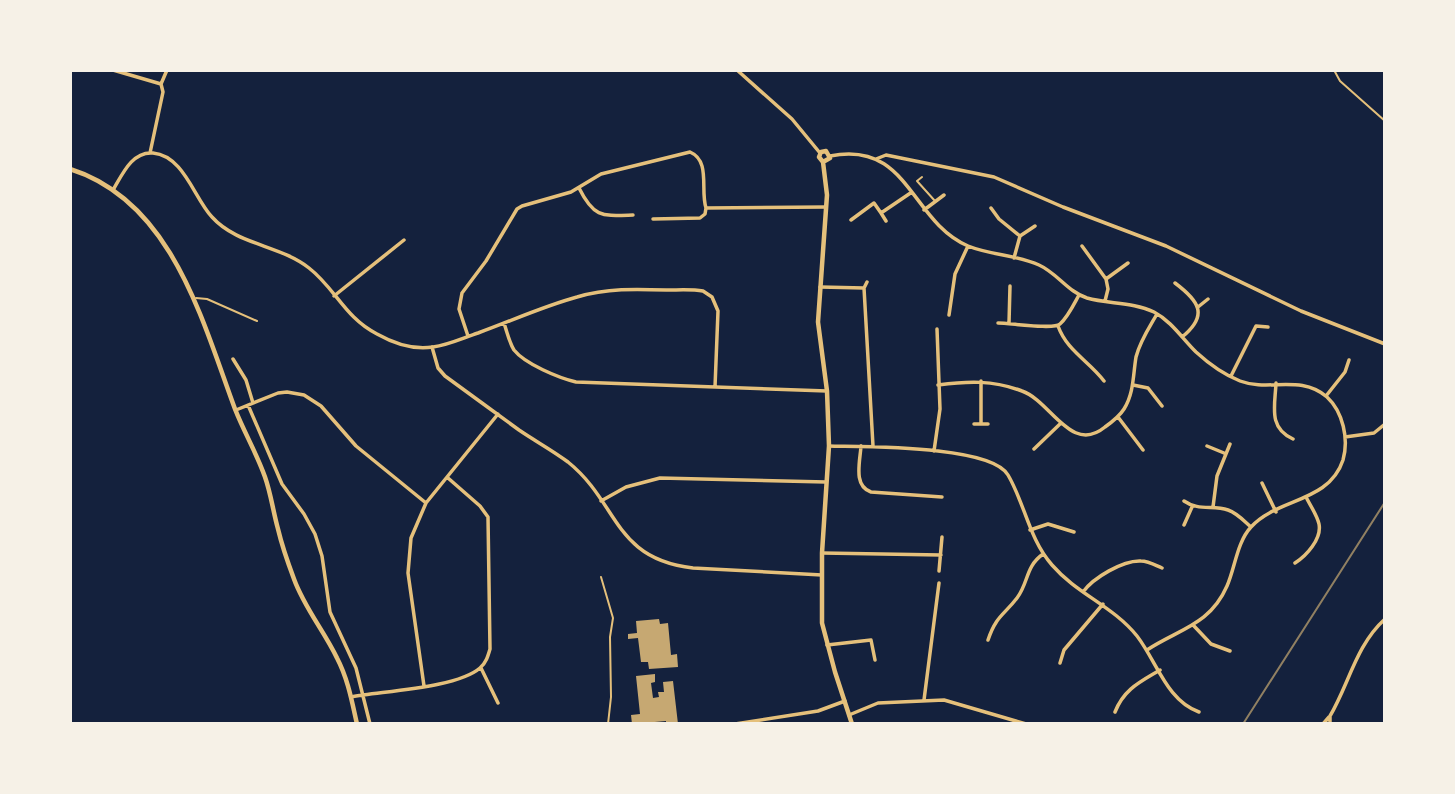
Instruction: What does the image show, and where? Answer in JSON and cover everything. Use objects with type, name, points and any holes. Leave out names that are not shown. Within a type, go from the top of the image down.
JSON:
[{"type":"street","points":[[113,70],[161,84]]},
{"type":"street","points":[[150,153],[163,92],[161,84],[167,70]]},
{"type":"street","points":[[737,70],[792,119],[820,153],[819,159],[823,162],[826,207],[818,322],[827,391],[829,446],[822,553],[822,623],[852,724]]},
{"type":"street","points":[[820,153],[826,151],[830,156]]},
{"type":"street","points":[[468,336],[459,309],[462,293],[486,261],[517,209],[579,188],[601,174],[690,152],[699,157],[703,164],[705,214],[700,218],[653,219]]},
{"type":"street","points":[[113,190],[133,160],[150,153],[164,156],[180,170],[215,222],[236,236],[300,261],[320,278],[355,320],[375,334],[408,345],[432,347],[578,297],[605,291],[703,291],[712,297],[718,311],[715,387]]},
{"type":"street","points":[[830,156],[850,154],[876,159],[899,174],[925,210],[949,235],[968,246],[1042,266],[1079,295],[1143,307],[1157,314],[1199,355],[1231,376],[1248,383],[1302,384],[1326,396],[1337,410],[1345,437],[1344,454],[1337,472],[1328,484],[1251,527],[1244,538],[1223,594],[1213,609],[1194,626],[1147,650]]},
{"type":"street","points":[[876,159],[886,155],[994,177],[1063,207],[1166,246],[1301,311],[1385,344]]},
{"type":"street","points":[[823,162],[828,161],[830,156]]},
{"type":"street","points":[[70,169],[86,175],[129,201],[150,224],[183,276],[265,475],[277,527],[298,590],[338,660],[357,724]]},
{"type":"street","points":[[579,188],[589,207],[598,214],[633,215]]},
{"type":"street","points":[[881,214],[912,192]]},
{"type":"street","points":[[925,210],[944,195]]},
{"type":"street","points":[[851,220],[874,204],[886,221]]},
{"type":"street","points":[[706,208],[826,207]]},
{"type":"street","points":[[991,208],[999,219],[1020,236]]},
{"type":"street","points":[[1014,258],[1020,236],[1035,226]]},
{"type":"street","points":[[334,296],[404,240]]},
{"type":"street","points":[[949,315],[955,274],[968,246]]},
{"type":"street","points":[[1082,246],[1106,279],[1108,289],[1105,301]]},
{"type":"street","points":[[1106,279],[1128,263]]},
{"type":"street","points":[[867,282],[864,288],[873,446]]},
{"type":"street","points":[[1175,284],[1191,296],[1198,307],[1196,324],[1182,337]]},
{"type":"street","points":[[1009,323],[1010,286]]},
{"type":"street","points":[[820,287],[864,288]]},
{"type":"street","points":[[998,323],[1053,328],[1058,326],[1079,295]]},
{"type":"street","points":[[1198,307],[1208,299]]},
{"type":"street","points":[[938,385],[981,381],[1030,394],[1061,423],[1080,435],[1090,436],[1101,431],[1118,416],[1129,398],[1140,344],[1157,314]]},
{"type":"street","points":[[504,323],[518,354],[567,380],[586,384],[827,391]]},
{"type":"street","points":[[1058,326],[1072,351],[1087,362],[1104,381]]},
{"type":"street","points":[[1231,376],[1256,326],[1268,327]]},
{"type":"street","points":[[934,451],[940,409],[937,329]]},
{"type":"street","points":[[432,347],[441,373],[570,464],[591,486],[632,544],[649,556],[673,566],[822,575]]},
{"type":"street","points":[[233,359],[246,380],[251,404],[282,484],[315,534],[322,556],[330,612],[355,668],[370,724]]},
{"type":"street","points":[[1326,396],[1345,372],[1349,360]]},
{"type":"street","points":[[981,381],[981,424]]},
{"type":"street","points":[[1276,383],[1275,422],[1281,433],[1293,439]]},
{"type":"street","points":[[1133,385],[1148,388],[1162,405]]},
{"type":"street","points":[[236,410],[287,392],[311,398],[356,446],[426,503]]},
{"type":"street","points":[[424,686],[408,573],[411,538],[426,503],[498,414]]},
{"type":"street","points":[[1118,416],[1143,450]]},
{"type":"street","points":[[1034,449],[1061,423]]},
{"type":"street","points":[[974,424],[988,424]]},
{"type":"street","points":[[1345,437],[1370,435],[1385,424]]},
{"type":"street","points":[[1213,508],[1215,485],[1224,453],[1230,444]]},
{"type":"street","points":[[829,446],[909,447],[985,460],[1001,466],[1011,480],[1030,530],[1043,554],[1063,577],[1127,624],[1179,701],[1199,712]]},
{"type":"street","points":[[860,446],[859,481],[864,489],[871,492],[942,497]]},
{"type":"street","points":[[1207,446],[1224,453]]},
{"type":"street","points":[[351,697],[468,676],[481,668],[486,661],[490,649],[488,517],[480,506],[448,478]]},
{"type":"street","points":[[601,501],[626,487],[660,478],[828,482]]},
{"type":"street","points":[[1262,483],[1276,512]]},
{"type":"street","points":[[1295,564],[1308,553],[1319,531],[1319,522],[1306,497]]},
{"type":"street","points":[[1184,501],[1192,507],[1233,512],[1251,527]]},
{"type":"street","points":[[1184,525],[1192,507]]},
{"type":"street","points":[[1030,530],[1048,524],[1074,532]]},
{"type":"street","points":[[939,571],[942,537]]},
{"type":"street","points":[[822,553],[941,555]]},
{"type":"street","points":[[988,640],[995,622],[1020,593],[1032,563],[1043,554]]},
{"type":"street","points":[[1083,592],[1096,578],[1131,562],[1145,562],[1162,568]]},
{"type":"street","points":[[924,700],[939,583]]},
{"type":"street","points":[[1060,663],[1064,650],[1103,604]]},
{"type":"street","points":[[1323,724],[1330,716],[1366,641],[1385,619]]},
{"type":"street","points":[[1194,626],[1206,640],[1230,651]]},
{"type":"street","points":[[827,645],[871,640],[875,660]]},
{"type":"street","points":[[481,668],[498,703]]},
{"type":"street","points":[[1115,712],[1128,689],[1160,670]]},
{"type":"street","points":[[735,724],[806,713],[845,701]]},
{"type":"street","points":[[849,715],[878,703],[951,701],[1026,724]]},
{"type":"street","points":[[1330,716],[1330,724]]},
{"type":"lane","points":[[922,177],[917,181],[935,202]]},
{"type":"lane","points":[[193,299],[206,299],[257,321]]},
{"type":"path","points":[[1334,70],[1340,81],[1385,121]]},
{"type":"path","points":[[601,577],[612,618],[608,724]]},
{"type":"building","points":[[659,619],[660,624],[668,623],[671,655],[677,654],[678,667],[649,669],[648,662],[641,662],[638,638],[628,639],[628,634],[637,633],[636,621]]},
{"type":"building","points":[[655,674],[655,682],[651,683],[653,698],[659,697],[658,692],[664,692],[663,682],[673,681],[678,724],[666,724],[666,721],[632,724],[631,715],[640,714],[636,676]]},
{"type":"railway","points":[[1243,724],[1385,502]]}]
